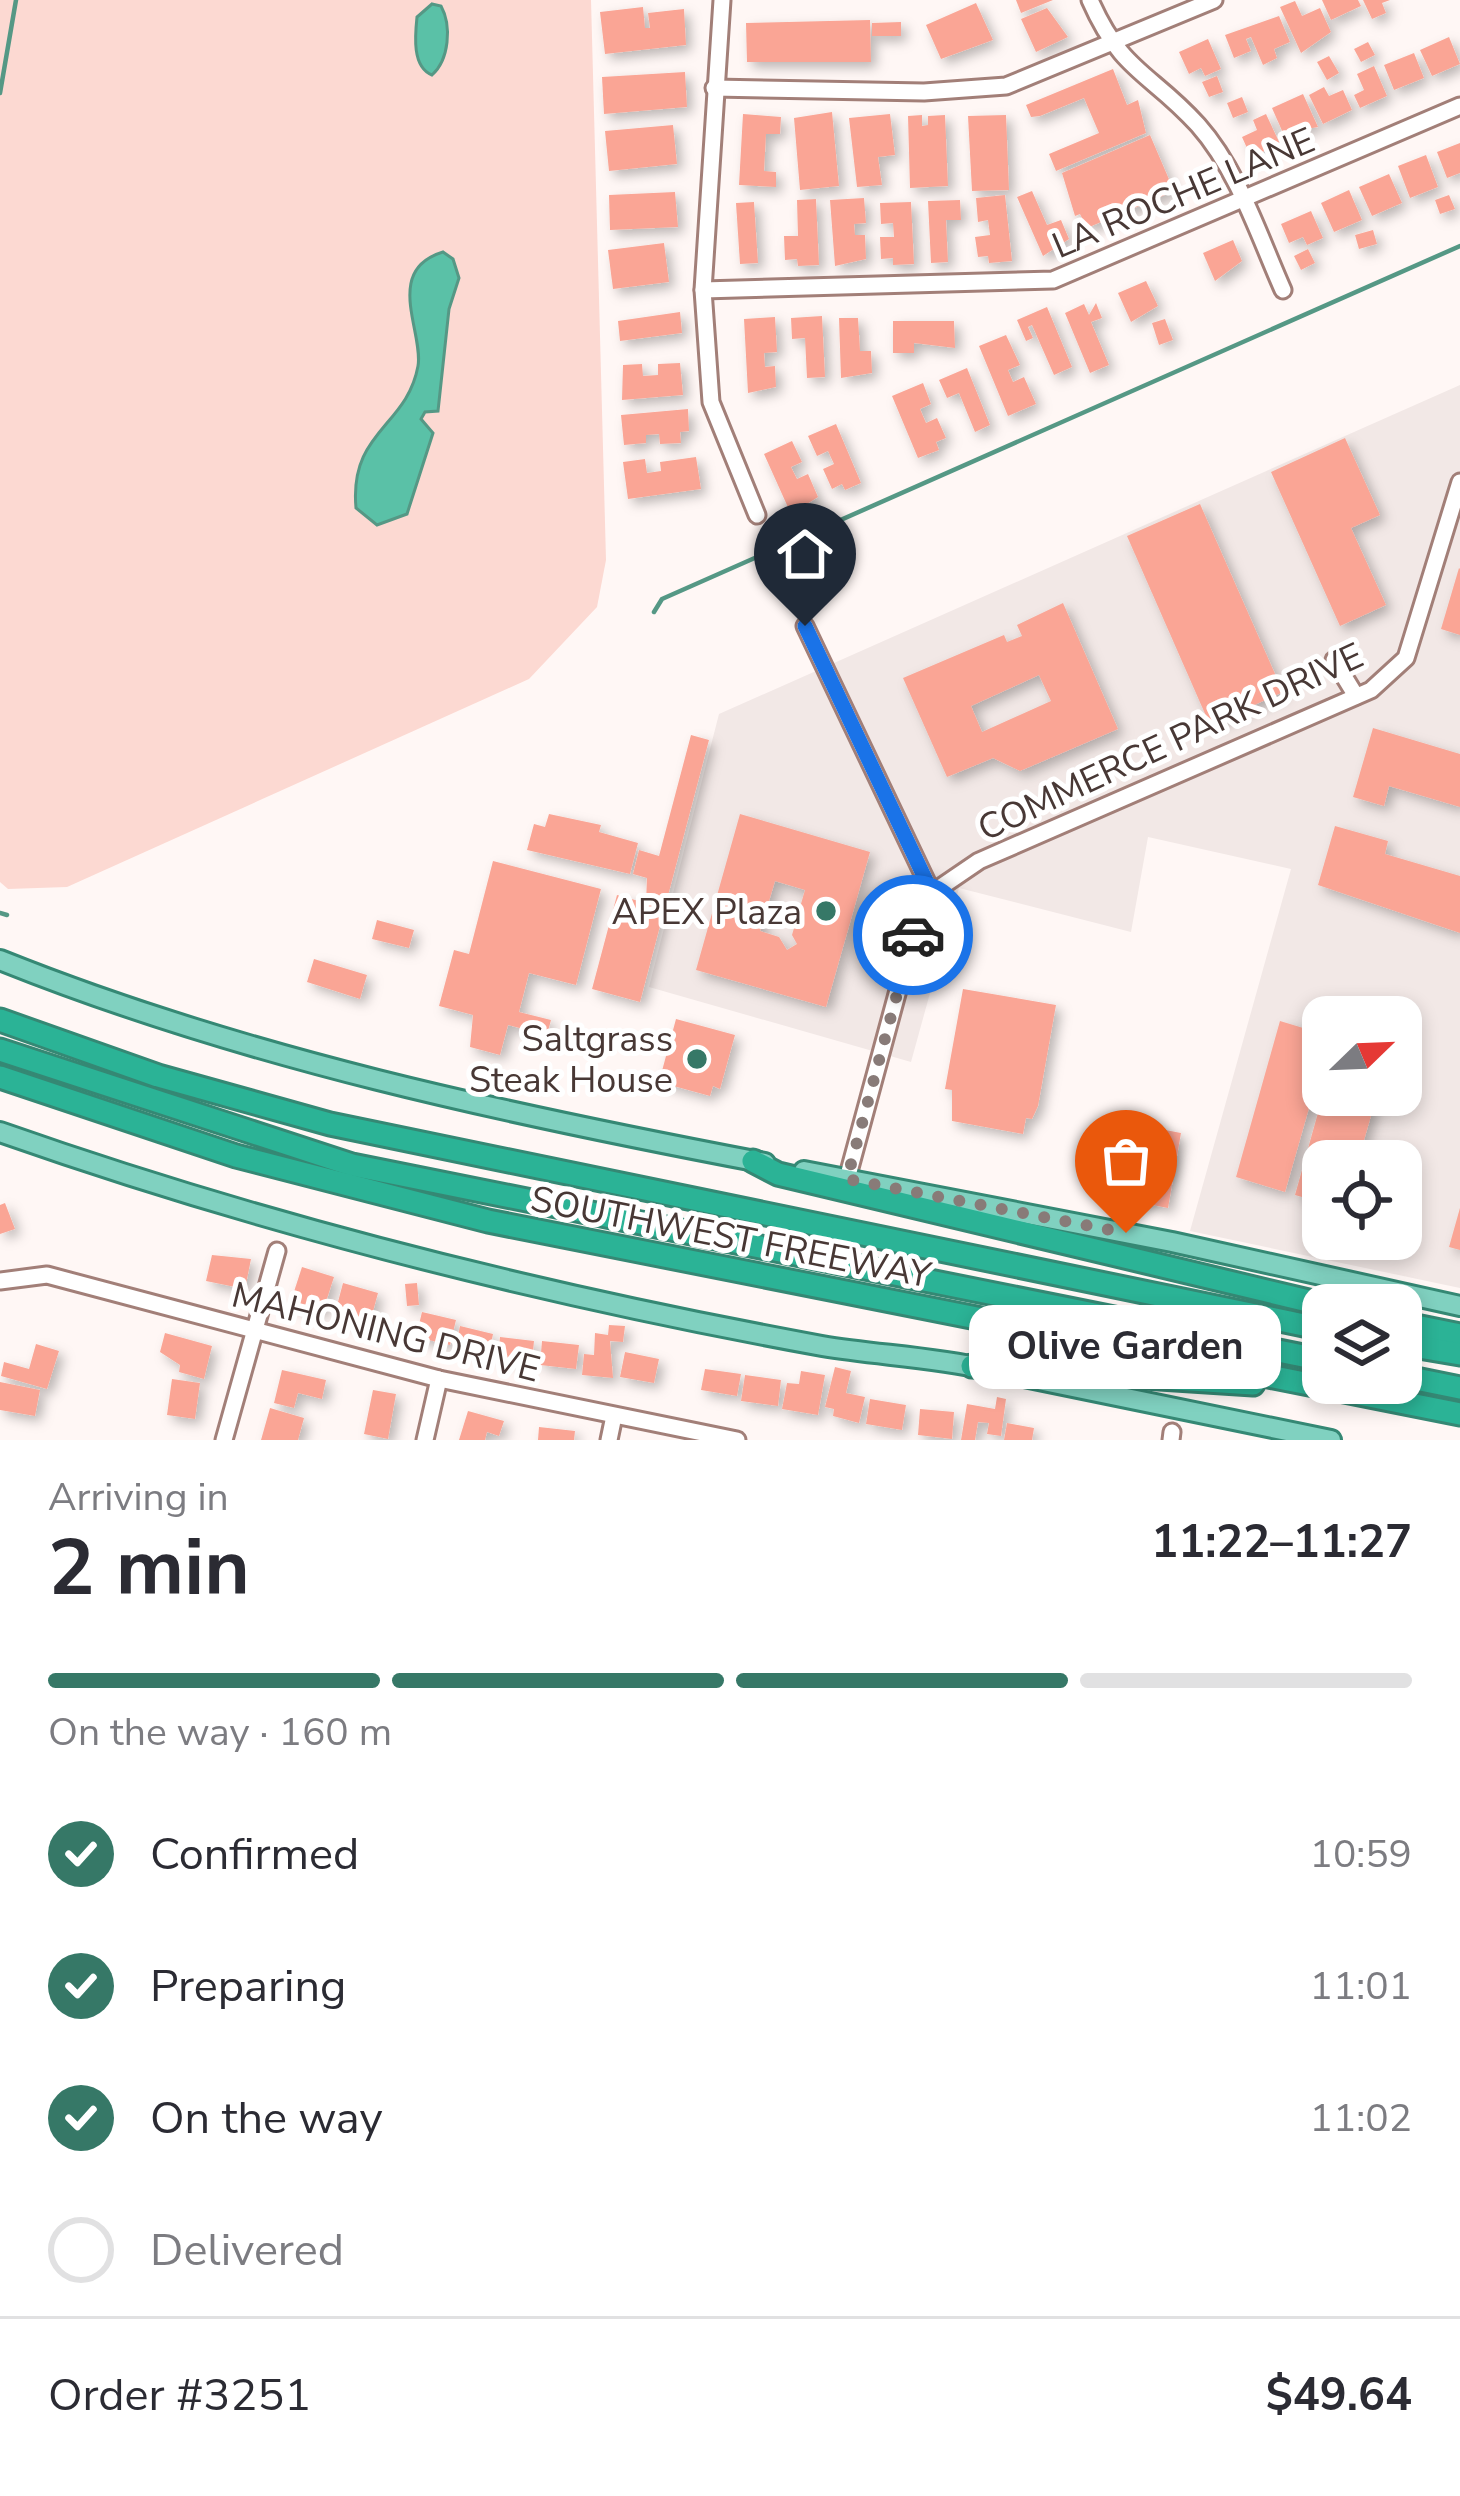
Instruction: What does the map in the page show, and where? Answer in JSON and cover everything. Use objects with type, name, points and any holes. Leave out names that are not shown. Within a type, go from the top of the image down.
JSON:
[{"type":"highway","name":"SOUTHWEST FREEWAY","points":[[0,1020],[158,1076],[330,1124],[1302,1325]]},
{"type":"highway","points":[[0,1050],[352,1165],[1302,1356]]},
{"type":"highway","name":"SOUTHWEST FREEWAY","points":[[0,1077],[187,1141],[454,1213],[1302,1383]]},
{"type":"highway","points":[[753,1161],[778,1174],[1302,1299]]},
{"type":"highway","points":[[1422,1327],[1460,1335]]},
{"type":"highway","points":[[1422,1348],[1460,1354]]},
{"type":"highway","points":[[972,1366],[1302,1386]]},
{"type":"highway","points":[[1422,1380],[1460,1388]]},
{"type":"highway","name":"SOUTHWEST FREEWAY","points":[[1409,1404],[1460,1414]]},
{"type":"main road","points":[[0,959],[168,1021],[386,1081],[753,1161],[1172,1241],[1460,1306]]},
{"type":"main road","points":[[0,1132],[148,1185],[462,1268],[824,1346],[972,1366],[1331,1440]]},
{"type":"street","points":[[722,0],[703,290],[711,402],[757,515]]},
{"type":"street","points":[[1090,0],[1110,45],[1198,125],[1244,202],[1283,290]]},
{"type":"street","points":[[714,88],[924,92],[1006,86],[1214,0]]},
{"type":"street","name":"LA ROCHE LANE","points":[[703,290],[1053,280],[1460,106]]},
{"type":"street","name":"COMMERCE PARK DRIVE","points":[[932,893],[979,862],[1371,690],[1406,658],[1460,482]]},
{"type":"street","points":[[805,626],[932,893],[914,931],[847,1179]]},
{"type":"street","points":[[1334,660],[1356,696]]},
{"type":"street","points":[[224,1440],[277,1251]]},
{"type":"street","name":"MAHONING DRIVE","points":[[0,1281],[23,1274],[47,1275],[439,1379],[736,1440]]},
{"type":"street","points":[[425,1440],[439,1379]]},
{"type":"street","points":[[609,1440],[614,1416]]},
{"type":"shaded area","points":[[0,0],[591,0],[606,560],[597,607],[529,679],[67,887],[8,889],[0,882]]},
{"type":"shaded area","points":[[432,4],[441,6],[447,33],[442,61],[432,75],[421,65],[416,42],[417,17]]},
{"type":"shaded area","points":[[443,252],[453,259],[459,278],[449,309],[438,411],[425,412],[421,419],[433,433],[407,514],[377,525],[356,508],[356,482],[370,445],[403,403],[418,366],[410,303],[415,273],[425,261]]},
{"type":"shaded area","points":[[1460,385],[1460,1288],[1327,1260],[1422,1260],[1422,1140],[1302,1140],[1302,1255],[1190,1231],[1291,869],[1148,837],[1131,932],[959,888],[911,1062],[649,987],[719,714]]},
{"type":"building","points":[[1016,0],[1053,0],[1021,13]]},
{"type":"building","points":[[1322,0],[1358,0],[1361,6],[1331,20]]},
{"type":"building","points":[[1363,0],[1390,0],[1382,3],[1386,13],[1372,19]]},
{"type":"building","points":[[1295,1],[1302,16],[1320,8],[1331,32],[1301,53],[1280,7]]},
{"type":"building","points":[[976,3],[993,40],[941,59],[926,25]]},
{"type":"building","points":[[643,7],[645,28],[650,28],[648,13],[684,9],[686,45],[605,54],[600,12]]},
{"type":"building","points":[[1047,8],[1068,37],[1036,52],[1021,19]]},
{"type":"building","points":[[1279,16],[1290,42],[1274,49],[1277,58],[1263,65],[1251,37],[1246,39],[1251,51],[1234,58],[1225,35]]},
{"type":"building","points":[[870,20],[871,62],[747,62],[746,23]]},
{"type":"building","points":[[901,22],[901,36],[872,36],[872,23]]},
{"type":"building","points":[[1449,37],[1460,64],[1432,76],[1420,50]]},
{"type":"building","points":[[1208,39],[1221,69],[1205,76],[1201,68],[1189,74],[1179,52]]},
{"type":"building","points":[[1368,42],[1375,55],[1361,62],[1354,49]]},
{"type":"building","points":[[1414,53],[1424,78],[1394,90],[1384,65]]},
{"type":"building","points":[[1329,56],[1339,73],[1327,80],[1317,62]]},
{"type":"building","points":[[1374,66],[1387,96],[1360,108],[1354,95],[1364,90],[1357,74]]},
{"type":"building","points":[[1113,69],[1127,105],[1138,100],[1146,133],[1056,171],[1049,154],[1099,133],[1084,98],[1040,116],[1031,117],[1026,105]]},
{"type":"building","points":[[685,72],[687,107],[604,114],[602,77]]},
{"type":"building","points":[[1217,76],[1223,92],[1209,97],[1202,82]]},
{"type":"building","points":[[1324,87],[1329,96],[1343,90],[1352,110],[1323,124],[1309,95]]},
{"type":"building","points":[[1303,94],[1318,127],[1283,133],[1272,108]]},
{"type":"building","points":[[1242,97],[1248,112],[1233,118],[1227,103]]},
{"type":"building","points":[[832,112],[839,186],[800,190],[794,118]]},
{"type":"building","points":[[743,114],[781,117],[780,134],[766,134],[764,171],[776,172],[776,187],[739,185]]},
{"type":"building","points":[[890,114],[895,155],[878,157],[882,185],[857,187],[849,118]]},
{"type":"building","points":[[1266,114],[1280,144],[1251,157],[1242,137],[1257,130],[1253,120]]},
{"type":"building","points":[[922,115],[922,126],[928,125],[928,116],[945,115],[948,186],[910,188],[908,116]]},
{"type":"building","points":[[1006,115],[1009,190],[972,191],[968,116]]},
{"type":"building","points":[[673,125],[677,164],[609,171],[605,131]]},
{"type":"building","points":[[1150,135],[1174,191],[1087,228],[1080,214],[1075,216],[1062,173]]},
{"type":"building","points":[[1460,143],[1460,173],[1447,178],[1437,152]]},
{"type":"building","points":[[1426,155],[1438,187],[1410,198],[1398,166]]},
{"type":"building","points":[[1389,174],[1402,203],[1372,216],[1359,187]]},
{"type":"building","points":[[1349,190],[1362,220],[1334,232],[1321,203]]},
{"type":"building","points":[[1032,191],[1047,225],[1061,220],[1069,239],[1043,256],[1017,197]]},
{"type":"building","points":[[675,192],[678,227],[610,230],[609,195]]},
{"type":"building","points":[[1005,195],[1012,261],[989,263],[988,256],[978,257],[975,237],[990,235],[988,220],[978,222],[976,198]]},
{"type":"building","points":[[1449,195],[1455,209],[1440,214],[1435,200]]},
{"type":"building","points":[[864,198],[866,223],[854,224],[855,235],[865,235],[866,259],[835,266],[830,200]]},
{"type":"building","points":[[816,199],[819,265],[798,266],[797,259],[785,260],[784,236],[798,236],[797,200]]},
{"type":"building","points":[[960,200],[961,220],[946,220],[948,262],[931,263],[928,201]]},
{"type":"building","points":[[754,202],[758,263],[740,264],[736,203]]},
{"type":"building","points":[[911,202],[914,264],[893,265],[893,258],[881,259],[880,237],[894,237],[893,223],[881,224],[880,203]]},
{"type":"building","points":[[1311,211],[1323,238],[1307,245],[1303,237],[1289,243],[1281,224]]},
{"type":"building","points":[[1373,230],[1377,244],[1359,249],[1355,235]]},
{"type":"building","points":[[1233,240],[1242,261],[1215,281],[1203,253]]},
{"type":"building","points":[[664,243],[669,282],[613,289],[608,250]]},
{"type":"building","points":[[1308,249],[1315,263],[1301,270],[1294,256]]},
{"type":"building","points":[[1146,281],[1158,306],[1131,322],[1118,293]]},
{"type":"building","points":[[1096,303],[1102,318],[1091,322],[1109,365],[1090,373],[1065,313],[1084,304],[1089,315]]},
{"type":"building","points":[[1047,307],[1072,367],[1054,375],[1032,325],[1028,327],[1033,338],[1026,341],[1017,320]]},
{"type":"building","points":[[680,312],[682,333],[620,341],[618,321]]},
{"type":"building","points":[[822,316],[825,377],[807,378],[805,338],[792,339],[791,318]]},
{"type":"building","points":[[775,317],[777,352],[764,353],[765,367],[775,366],[776,387],[748,393],[744,319]]},
{"type":"building","points":[[839,318],[858,318],[860,351],[871,351],[872,373],[841,378]]},
{"type":"building","points":[[1165,319],[1173,340],[1159,345],[1152,323]]},
{"type":"building","points":[[893,321],[954,321],[955,348],[914,343],[914,353],[893,353]]},
{"type":"building","points":[[1006,335],[1020,365],[1008,370],[1013,382],[1024,377],[1036,404],[1008,416],[979,346]]},
{"type":"building","points":[[680,363],[683,395],[622,400],[623,365],[642,364],[643,376],[658,375],[658,364]]},
{"type":"building","points":[[967,368],[990,425],[975,432],[959,393],[947,398],[939,380]]},
{"type":"building","points":[[923,383],[931,404],[920,409],[926,423],[937,418],[946,438],[936,442],[939,450],[918,458],[892,396]]},
{"type":"building","points":[[688,409],[689,431],[680,432],[681,443],[660,444],[659,434],[646,435],[646,443],[624,445],[621,415]]},
{"type":"building","points":[[836,424],[861,483],[845,490],[842,484],[832,489],[823,469],[834,464],[828,451],[817,456],[808,436]]},
{"type":"building","points":[[1345,438],[1380,515],[1351,528],[1386,605],[1340,626],[1271,472]]},
{"type":"building","points":[[792,441],[802,462],[791,467],[797,479],[808,474],[818,497],[791,514],[764,454]]},
{"type":"building","points":[[696,457],[701,489],[628,499],[623,462],[645,459],[647,473],[661,471],[660,462]]},
{"type":"building","points":[[1200,504],[1283,692],[1210,725],[1127,536]]},
{"type":"building","points":[[1460,569],[1460,635],[1441,629]]},
{"type":"building","points":[[1063,603],[1118,729],[1020,771],[993,758],[947,777],[903,678],[1004,635],[1007,642],[1022,636],[1017,625]],"holes":[[[1039,675],[1051,701],[982,732],[971,706]]]},
{"type":"building","points":[[1373,728],[1460,754],[1460,807],[1389,786],[1384,806],[1353,797]]},
{"type":"building","points":[[691,735],[709,740],[640,1002],[592,989],[617,895],[646,903],[647,878],[633,874],[639,850],[659,856]]},
{"type":"building","points":[[549,814],[601,825],[599,832],[638,843],[630,874],[527,850],[534,824],[545,827]]},
{"type":"building","name":"APEX Plaza","points":[[740,814],[870,852],[826,1007],[696,970]],"holes":[[[775,881],[805,890],[792,935],[797,944],[787,950],[779,937],[760,931]]]},
{"type":"building","points":[[1335,826],[1388,841],[1385,854],[1460,876],[1460,933],[1318,885]]},
{"type":"building","points":[[493,861],[601,889],[576,985],[529,973],[519,1012],[551,1020],[547,1035],[508,1025],[500,1055],[470,1047],[473,1015],[439,1006],[454,950],[469,954]]},
{"type":"building","points":[[377,920],[414,930],[409,948],[372,939]]},
{"type":"building","points":[[314,959],[367,975],[360,999],[307,982]]},
{"type":"building","points":[[963,989],[1056,1005],[1038,1106],[1032,1119],[1026,1118],[1023,1134],[952,1121],[952,1090],[945,1089]]},
{"type":"building","name":"Saltgrass Steak House","points":[[676,1019],[735,1035],[720,1089],[713,1086],[710,1096],[659,1082]]},
{"type":"building","points":[[1280,1021],[1302,1028],[1302,1116],[1307,1116],[1285,1192],[1236,1177]]},
{"type":"building","points":[[1317,1116],[1371,1116],[1364,1140],[1310,1140]]},
{"type":"building","points":[[1113,1120],[1181,1133],[1168,1208],[1100,1195]]},
{"type":"building","points":[[1302,1170],[1302,1197],[1295,1195]]},
{"type":"building","points":[[5,1203],[15,1229],[0,1234],[0,1205]]},
{"type":"building","points":[[1460,1208],[1460,1250],[1449,1247]]},
{"type":"building","points":[[212,1255],[251,1259],[245,1289],[206,1281]]},
{"type":"building","points":[[302,1267],[334,1277],[322,1314],[290,1304]]},
{"type":"building","points":[[343,1283],[378,1293],[369,1326],[334,1317]]},
{"type":"building","points":[[417,1283],[419,1305],[407,1306],[405,1284]]},
{"type":"building","points":[[422,1312],[456,1320],[450,1345],[416,1337]]},
{"type":"building","points":[[609,1325],[625,1326],[623,1342],[610,1341],[613,1378],[582,1375],[584,1354],[594,1355],[595,1333],[608,1335]]},
{"type":"building","points":[[460,1326],[493,1334],[489,1353],[456,1345]]},
{"type":"building","points":[[165,1333],[212,1346],[204,1379],[179,1372],[180,1365],[160,1352]]},
{"type":"building","points":[[500,1337],[534,1341],[532,1361],[498,1358]]},
{"type":"building","points":[[542,1341],[579,1345],[576,1369],[540,1365]]},
{"type":"building","points":[[36,1344],[59,1351],[47,1389],[1,1376],[4,1362],[29,1369]]},
{"type":"building","points":[[625,1352],[659,1359],[654,1383],[620,1377]]},
{"type":"building","points":[[835,1367],[851,1371],[846,1393],[865,1397],[859,1423],[833,1416],[834,1409],[825,1407]]},
{"type":"building","points":[[705,1369],[741,1374],[737,1396],[701,1390]]},
{"type":"building","points":[[282,1370],[326,1380],[322,1399],[298,1393],[294,1408],[274,1403]]},
{"type":"building","points":[[801,1371],[825,1375],[818,1415],[782,1409],[787,1383],[799,1384]]},
{"type":"building","points":[[745,1375],[781,1380],[778,1406],[741,1401]]},
{"type":"building","points":[[172,1379],[200,1383],[195,1419],[167,1415]]},
{"type":"building","points":[[0,1382],[40,1390],[35,1416],[0,1410]]},
{"type":"building","points":[[373,1390],[396,1394],[388,1439],[364,1434]]},
{"type":"building","points":[[997,1397],[1006,1399],[1001,1436],[987,1434],[989,1423],[978,1422],[975,1440],[961,1440],[967,1404],[995,1409]]},
{"type":"building","points":[[870,1399],[906,1405],[902,1430],[866,1424]]},
{"type":"building","points":[[270,1408],[304,1418],[298,1440],[261,1440]]},
{"type":"building","points":[[920,1409],[954,1412],[952,1439],[918,1435]]},
{"type":"building","points":[[468,1411],[504,1421],[499,1436],[487,1432],[485,1440],[459,1440]]},
{"type":"building","points":[[1007,1423],[1034,1428],[1032,1440],[1004,1440]]},
{"type":"building","points":[[539,1427],[575,1431],[574,1440],[538,1440]]},
{"type":"waterway","points":[[0,93],[16,0]]},
{"type":"waterway","points":[[654,612],[662,599],[1460,246]]},
{"type":"waterway","points":[[0,913],[7,915]]},
{"type":"way so far","points":[[913,935],[847,1179],[1126,1233]]},
{"type":"place","name":"APEX Plaza","points":[[826,911]]},
{"type":"place","name":"Saltgrass Steak House","points":[[697,1059]]},
{"type":"place","name":"Olive Garden","points":[[1126,1233]]},
{"type":"route","points":[[805,626],[932,893],[913,935]]}]
